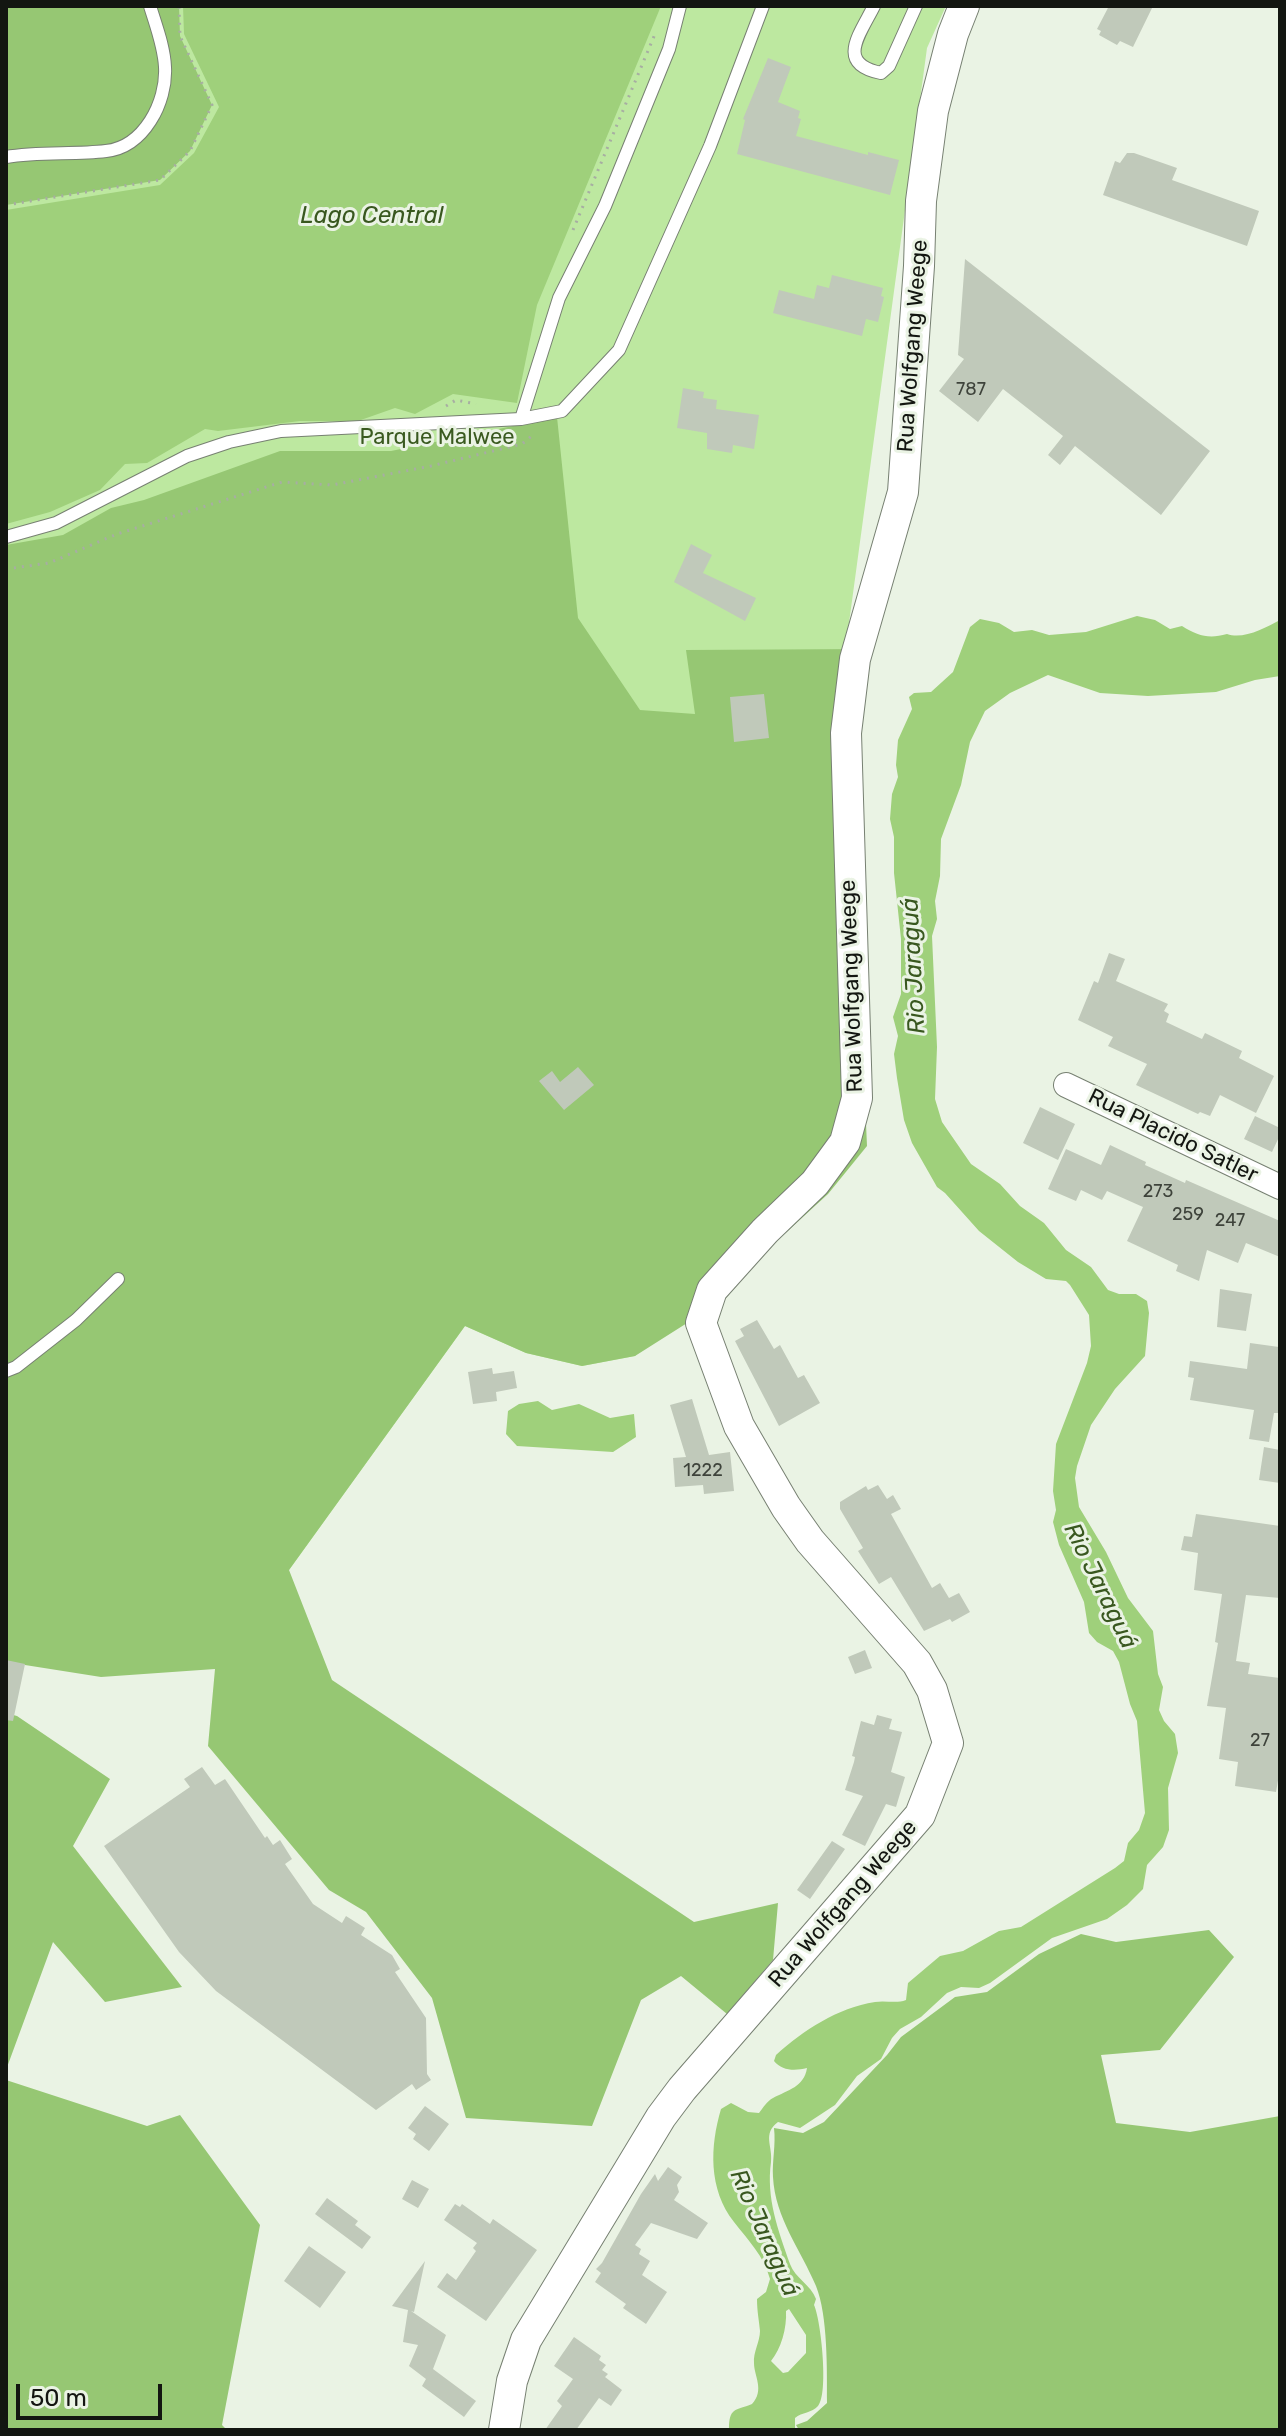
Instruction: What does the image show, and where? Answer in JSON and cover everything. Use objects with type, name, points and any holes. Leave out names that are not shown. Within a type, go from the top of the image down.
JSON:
[{"type":"street","name":"Rua Wolfgang Weege","points":[[504,2430],[512,2381],[526,2340],[661,2117],[920,1815],[948,1743],[932,1690],[917,1663],[810,1541],[786,1507],[739,1426],[701,1323],[712,1290],[765,1231],[815,1183],[845,1142],[857,1098],[846,733],[855,659],[903,492],[921,201],[933,111],[953,34],[964,6]]},
{"type":"street","name":"Rua Placido Satler","points":[[1066,1085],[1280,1187]]},
{"type":"lane","points":[[6,157],[109,151],[127,144],[144,132],[163,94],[165,67],[150,6]]},
{"type":"lane","points":[[521,419],[559,298],[605,206],[669,49],[680,6]]},
{"type":"lane","points":[[6,537],[56,523],[187,456],[229,442],[281,431],[521,419],[562,411],[619,350],[710,146],[763,6]]},
{"type":"lane","points":[[874,6],[854,47],[855,58],[861,66],[881,73],[889,66],[916,6]]},
{"type":"lane","points":[[6,1371],[16,1367],[76,1320],[118,1279]]},
{"type":"path","points":[[571,236],[655,35]]},
{"type":"path","points":[[444,407],[456,400],[482,405]]},
{"type":"path","points":[[6,569],[49,563],[117,534],[282,482],[332,485],[522,444],[562,411]]},
{"type":"green space","name":"Parque Malwee","points":[[6,6],[946,6],[927,48],[838,704],[694,1293],[635,1356],[582,1366],[526,1353],[465,1326],[253,1620],[6,1624]]},
{"type":"shaded area","points":[[6,6],[179,6],[180,36],[212,105],[190,151],[160,180],[6,205]]},
{"type":"shaded area","name":"Parque Malwee","points":[[557,417],[578,618],[640,710],[695,714],[686,650],[869,649],[849,740],[867,1146],[828,1194],[769,1248],[725,1299],[635,1356],[582,1366],[526,1353],[465,1326],[289,1570],[332,1680],[694,1922],[778,1903],[773,1960],[727,2014],[681,1976],[641,2000],[592,2126],[466,2118],[432,1998],[366,1912],[329,1890],[208,1746],[215,1669],[101,1677],[6,1662],[6,545],[63,535],[111,508],[144,500],[280,451],[391,451]]},
{"type":"shaded area","points":[[6,1713],[17,1716],[110,1779],[73,1846],[182,1987],[105,2002],[53,1942],[6,2070]]},
{"type":"shaded area","points":[[1209,1930],[1234,1957],[1160,2050],[1101,2055],[1116,2123],[1190,2132],[1280,2116],[1280,2430],[799,2430],[796,2425],[807,2421],[827,2403],[825,2328],[816,2286],[778,2206],[773,2171],[774,2128],[803,2133],[824,2122],[901,2037],[955,1997],[987,1992],[1039,1954],[1081,1934],[1116,1942]]},
{"type":"shaded area","points":[[6,2080],[147,2126],[180,2115],[260,2225],[222,2425],[227,2430],[6,2430]]},
{"type":"water","name":"Lago Central","points":[[183,6],[661,6],[537,305],[517,403],[453,394],[415,414],[395,408],[358,421],[300,421],[218,431],[205,429],[147,463],[125,464],[100,490],[50,512],[6,524],[6,210],[160,185],[194,153],[219,107],[184,34]]},
{"type":"water","name":"Rio Jaraguá","points":[[1137,616],[1155,620],[1170,629],[1182,626],[1204,636],[1240,635],[1280,620],[1280,676],[1216,692],[1148,696],[1100,693],[1048,675],[1010,693],[985,711],[970,742],[961,785],[941,839],[940,876],[935,901],[937,919],[932,936],[937,1047],[935,1099],[942,1122],[971,1164],[1000,1184],[1020,1206],[1044,1223],[1066,1250],[1091,1267],[1108,1290],[1119,1294],[1136,1294],[1147,1301],[1149,1313],[1145,1356],[1115,1389],[1091,1425],[1075,1478],[1079,1507],[1106,1552],[1128,1598],[1153,1631],[1158,1674],[1163,1687],[1159,1710],[1175,1734],[1178,1753],[1168,1788],[1169,1830],[1163,1847],[1147,1865],[1143,1889],[1127,1905],[1107,1919],[1052,1938],[990,1983],[979,1988],[961,1987],[947,1993],[921,2017],[900,2029],[881,2059],[857,2076],[835,2105],[800,2128],[778,2122],[770,2131],[770,2188],[777,2226],[790,2264],[816,2299],[814,2305],[821,2340],[823,2387],[818,2406],[795,2418],[795,2430],[729,2430],[732,2414],[752,2404],[758,2394],[754,2363],[760,2331],[757,2299],[766,2292],[770,2279],[760,2256],[719,2196],[713,2152],[721,2109],[731,2103],[748,2112],[759,2113],[771,2099],[803,2080],[807,2068],[789,2069],[774,2061],[776,2055],[798,2037],[847,2009],[906,2000],[908,1983],[940,1956],[963,1951],[999,1931],[1021,1927],[1115,1868],[1124,1861],[1128,1843],[1139,1830],[1145,1813],[1137,1721],[1119,1662],[1113,1651],[1089,1633],[1084,1602],[1059,1545],[1053,1522],[1056,1510],[1053,1491],[1056,1444],[1087,1363],[1091,1346],[1089,1315],[1066,1281],[1046,1279],[1018,1262],[979,1231],[937,1187],[912,1143],[904,1120],[894,1054],[898,1036],[893,1017],[901,994],[901,939],[890,819],[892,794],[898,777],[898,740],[912,709],[909,697],[914,693],[931,692],[953,672],[970,627],[980,619],[999,623],[1014,632],[1032,630],[1049,635],[1086,632]],"holes":[[[789,2309],[806,2335],[806,2353],[788,2372],[783,2373],[771,2361],[783,2338],[786,2311]]]},
{"type":"water","points":[[538,1401],[552,1410],[579,1404],[610,1418],[634,1414],[636,1437],[613,1452],[517,1446],[506,1434],[508,1411],[519,1404]]},
{"type":"building","points":[[1109,6],[1153,6],[1133,47],[1120,41],[1117,45],[1099,35],[1101,31],[1097,29]]},
{"type":"building","points":[[768,58],[791,67],[778,102],[800,111],[796,136],[899,160],[890,195],[737,154],[743,119]]},
{"type":"building","points":[[1127,153],[1177,168],[1172,180],[1259,211],[1247,246],[1103,195],[1115,161],[1120,163]]},
{"type":"building","points":[[965,259],[1210,451],[1161,515],[1075,446],[1060,465],[1048,455],[1063,436],[1003,389],[978,422],[939,391],[964,359],[958,355]]},
{"type":"building","points":[[832,275],[883,288],[878,322],[866,319],[862,336],[773,313],[779,290],[814,299],[817,285],[829,288]]},
{"type":"building","points":[[683,388],[704,392],[703,398],[717,400],[716,409],[759,415],[754,449],[733,445],[732,453],[707,449],[707,433],[677,428]]},
{"type":"building","points":[[691,544],[712,555],[703,573],[756,598],[745,621],[674,582]]},
{"type":"building","points":[[764,694],[769,738],[734,742],[730,697]]},
{"type":"building","points":[[1109,953],[1125,959],[1116,981],[1168,1004],[1164,1011],[1169,1014],[1166,1022],[1202,1039],[1205,1033],[1242,1051],[1239,1058],[1274,1076],[1256,1113],[1220,1095],[1210,1116],[1198,1114],[1136,1085],[1147,1064],[1108,1046],[1113,1037],[1078,1020],[1094,981],[1098,983]]},
{"type":"building","points":[[578,1067],[594,1085],[564,1110],[539,1081],[552,1071],[560,1082]]},
{"type":"building","points":[[1040,1107],[1075,1124],[1058,1160],[1023,1143]]},
{"type":"building","points":[[1255,1116],[1280,1128],[1272,1152],[1244,1139]]},
{"type":"building","points":[[1110,1145],[1185,1183],[1186,1180],[1280,1221],[1280,1257],[1246,1243],[1238,1263],[1207,1250],[1199,1281],[1176,1271],[1178,1265],[1127,1241],[1143,1207],[1107,1191],[1102,1200],[1081,1190],[1076,1201],[1048,1189],[1066,1149],[1101,1165]]},
{"type":"building","points":[[1220,1289],[1252,1294],[1246,1331],[1217,1327]]},
{"type":"building","points":[[757,1320],[774,1349],[780,1345],[798,1378],[804,1375],[820,1403],[779,1426],[735,1341],[744,1336],[740,1329]]},
{"type":"building","points":[[1250,1343],[1279,1347],[1280,1351],[1280,1413],[1274,1413],[1269,1442],[1249,1439],[1254,1410],[1190,1400],[1194,1378],[1188,1377],[1190,1361],[1247,1369]]},
{"type":"building","points":[[492,1368],[493,1374],[514,1371],[517,1388],[496,1392],[497,1401],[473,1404],[468,1372]]},
{"type":"building","points":[[692,1399],[709,1455],[730,1452],[734,1491],[704,1494],[703,1485],[675,1487],[673,1458],[686,1457],[670,1405]]},
{"type":"building","points":[[1264,1447],[1280,1450],[1280,1483],[1259,1480]]},
{"type":"building","points":[[878,1485],[887,1499],[893,1495],[901,1509],[891,1514],[932,1588],[940,1583],[949,1598],[959,1593],[970,1612],[924,1631],[891,1577],[879,1584],[858,1551],[863,1548],[840,1509],[840,1502],[866,1486],[868,1490]]},
{"type":"building","points":[[1196,1514],[1280,1526],[1280,1598],[1246,1595],[1236,1661],[1250,1663],[1248,1674],[1280,1678],[1280,1769],[1276,1792],[1235,1786],[1238,1762],[1219,1759],[1226,1708],[1207,1706],[1218,1643],[1215,1642],[1222,1594],[1194,1590],[1198,1553],[1181,1550],[1184,1536],[1192,1537]]},
{"type":"building","points":[[865,1650],[872,1668],[855,1674],[848,1657]]},
{"type":"building","points":[[6,1660],[25,1664],[13,1721],[6,1720]]},
{"type":"building","points":[[877,1715],[892,1719],[889,1729],[902,1732],[891,1772],[905,1777],[896,1807],[886,1804],[865,1846],[842,1835],[863,1796],[845,1790],[854,1762],[855,1757],[852,1756],[861,1721],[874,1725]]},
{"type":"building","points":[[202,1767],[215,1785],[225,1779],[265,1838],[267,1836],[273,1845],[280,1840],[292,1859],[285,1864],[313,1904],[342,1923],[346,1916],[365,1928],[361,1935],[392,1955],[400,1969],[395,1972],[426,2018],[427,2074],[431,2080],[416,2090],[412,2084],[376,2110],[216,1991],[179,1952],[104,1846],[190,1787],[184,1779]]},
{"type":"building","points":[[832,1841],[845,1849],[810,1899],[797,1890]]},
{"type":"building","points":[[425,2106],[449,2124],[429,2151],[413,2139],[416,2134],[408,2128]]},
{"type":"building","points":[[668,2167],[682,2177],[674,2200],[708,2223],[697,2239],[651,2223],[635,2245],[641,2249],[639,2254],[650,2261],[642,2275],[667,2292],[646,2324],[623,2308],[626,2304],[595,2282],[601,2273],[596,2269],[655,2174],[658,2181]]},
{"type":"building","points":[[412,2180],[429,2189],[418,2208],[402,2199]]},
{"type":"building","points":[[327,2198],[358,2221],[355,2225],[371,2237],[362,2249],[315,2214]]},
{"type":"building","points":[[455,2204],[460,2207],[462,2204],[490,2224],[493,2219],[537,2250],[486,2321],[437,2287],[447,2273],[456,2280],[476,2251],[473,2248],[477,2243],[444,2220]]},
{"type":"building","points":[[309,2246],[346,2272],[320,2308],[284,2281]]},
{"type":"building","points":[[425,2261],[414,2312],[411,2311],[446,2335],[433,2369],[476,2401],[464,2417],[422,2386],[426,2379],[409,2366],[418,2345],[403,2342],[408,2310],[392,2306]]},
{"type":"building","points":[[574,2337],[601,2356],[599,2360],[606,2365],[602,2370],[608,2374],[605,2377],[622,2390],[611,2406],[599,2398],[576,2430],[545,2430],[562,2406],[557,2401],[573,2379],[554,2366]]}]
